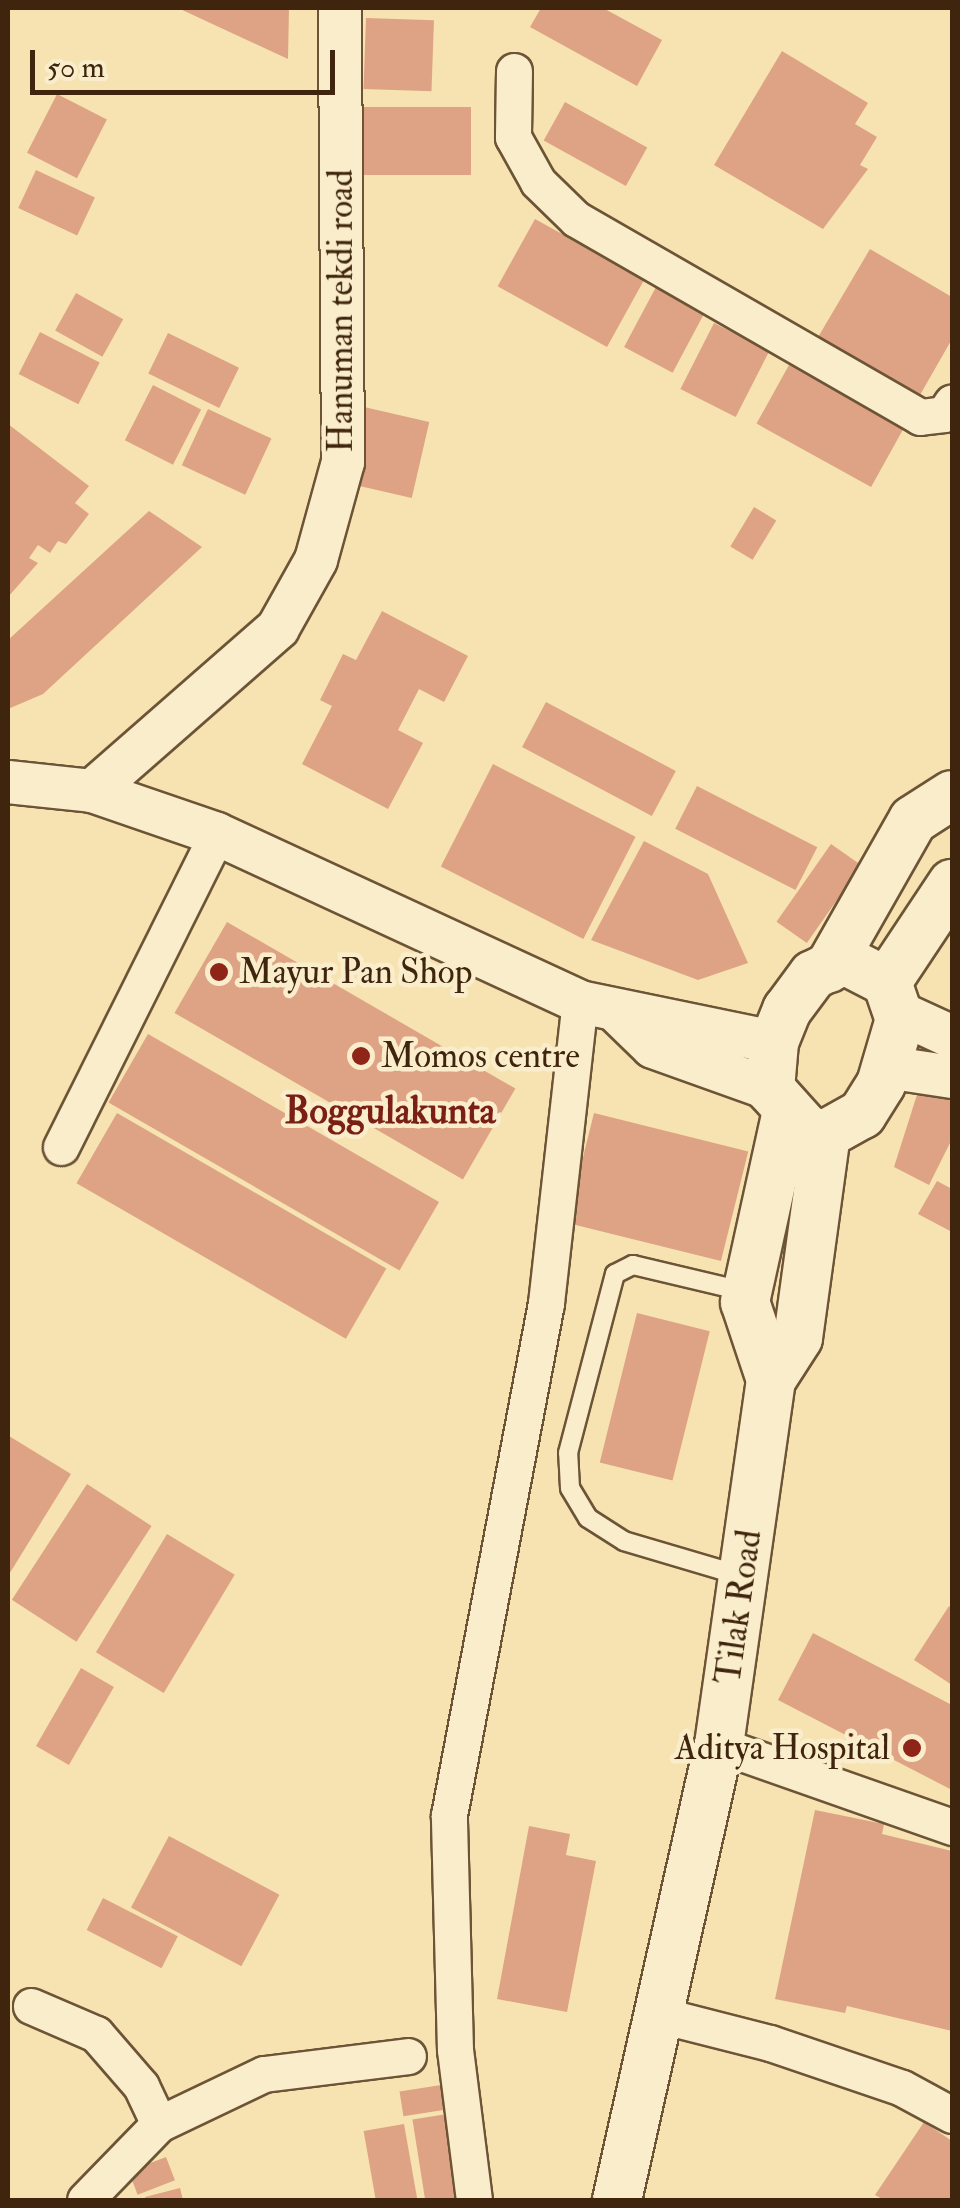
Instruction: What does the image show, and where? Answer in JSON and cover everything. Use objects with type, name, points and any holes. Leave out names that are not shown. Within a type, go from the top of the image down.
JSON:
[{"type":"main road","points":[[829,968],[913,820],[952,795]]},
{"type":"main road","points":[[794,1111],[862,1114],[886,1067],[892,997],[952,884]]},
{"type":"main road","points":[[771,1380],[747,1292],[794,1111],[774,1042],[786,1010],[813,975],[844,960],[892,997]]},
{"type":"main road","name":"Tilak Road","points":[[617,2200],[719,1745],[771,1380],[798,1338],[794,1111]]},
{"type":"street","name":"Hanuman tekdi road","points":[[92,791],[278,628],[316,560],[344,462],[340,8]]},
{"type":"street","points":[[514,71],[513,137],[538,182],[576,219],[920,417],[944,414],[952,402]]},
{"type":"street","points":[[8,782],[92,791],[218,834],[599,1008],[654,1048],[794,1111]]},
{"type":"street","points":[[61,1147],[218,834]]},
{"type":"street","points":[[892,997],[952,1036]]},
{"type":"street","points":[[599,1008],[713,1025],[774,1042]]},
{"type":"street","points":[[474,2200],[455,2050],[449,1815],[599,1008]]},
{"type":"street","points":[[886,1067],[952,1077]]},
{"type":"street","points":[[719,1745],[952,1827]]},
{"type":"street","points":[[31,2006],[96,2034],[141,2086],[159,2124]]},
{"type":"street","points":[[660,2016],[770,2043],[902,2088],[952,2115]]},
{"type":"street","points":[[85,2200],[159,2124],[264,2074],[408,2056]]},
{"type":"lane","points":[[743,1576],[624,1541],[588,1518],[570,1488],[568,1453],[616,1274],[623,1268],[747,1292]]},
{"type":"building","points":[[178,8],[289,8],[288,59]]},
{"type":"building","points":[[541,8],[603,8],[662,40],[637,86],[530,27]]},
{"type":"building","points":[[366,18],[434,20],[431,91],[364,89]]},
{"type":"building","points":[[782,51],[868,103],[855,124],[877,137],[860,165],[868,169],[823,229],[714,165]]},
{"type":"building","points":[[57,94],[107,119],[77,178],[27,153]]},
{"type":"building","points":[[565,102],[647,148],[626,186],[544,140]]},
{"type":"building","points":[[360,107],[471,107],[471,175],[360,175]]},
{"type":"building","points":[[36,170],[95,197],[77,236],[18,208]]},
{"type":"building","points":[[535,219],[644,280],[607,347],[498,286]]},
{"type":"building","points":[[870,249],[952,297],[952,339],[916,402],[814,344]]},
{"type":"building","points":[[656,287],[705,313],[673,373],[624,347]]},
{"type":"building","points":[[76,293],[123,319],[102,357],[55,331]]},
{"type":"building","points":[[714,323],[769,351],[736,417],[680,389]]},
{"type":"building","points":[[40,332],[100,362],[78,404],[19,374]]},
{"type":"building","points":[[168,333],[239,368],[219,408],[148,373]]},
{"type":"building","points":[[789,365],[904,429],[871,487],[757,424]]},
{"type":"building","points":[[153,385],[201,410],[173,465],[125,440]]},
{"type":"building","points":[[364,407],[429,422],[412,498],[346,483]]},
{"type":"building","points":[[208,409],[271,439],[245,495],[182,465]]},
{"type":"building","points":[[8,424],[89,486],[75,503],[89,514],[66,544],[58,541],[50,553],[38,545],[29,558],[38,563],[8,597]]},
{"type":"building","points":[[754,507],[776,520],[753,560],[730,546]]},
{"type":"building","points":[[149,511],[202,547],[43,694],[8,709],[8,640]]},
{"type":"building","points":[[382,611],[468,656],[444,702],[419,689],[398,730],[423,743],[388,809],[302,764],[332,706],[320,700],[343,654],[356,660]]},
{"type":"building","points":[[546,702],[676,771],[652,816],[522,747]]},
{"type":"building","points":[[493,764],[636,837],[583,939],[441,866]]},
{"type":"building","points":[[697,786],[817,847],[795,890],[675,829]]},
{"type":"building","points":[[644,841],[708,874],[748,963],[698,980],[591,940]]},
{"type":"building","points":[[831,844],[861,865],[807,943],[777,922]]},
{"type":"building","points":[[227,922],[515,1088],[463,1179],[175,1013]]},
{"type":"building","points":[[148,1034],[439,1202],[399,1270],[108,1102]]},
{"type":"building","points":[[922,1079],[952,1093],[952,1139],[929,1185],[894,1167]]},
{"type":"building","points":[[117,1113],[386,1268],[346,1339],[76,1183]]},
{"type":"building","points":[[594,1113],[748,1151],[721,1261],[567,1223]]},
{"type":"building","points":[[937,1181],[952,1189],[952,1232],[918,1214]]},
{"type":"building","points":[[637,1313],[710,1331],[673,1481],[600,1462]]},
{"type":"building","points":[[9,1436],[71,1474],[8,1576],[8,1439]]},
{"type":"building","points":[[87,1484],[152,1526],[76,1642],[12,1600]]},
{"type":"building","points":[[167,1534],[235,1575],[164,1693],[96,1652]]},
{"type":"building","points":[[949,1606],[952,1609],[952,1685],[914,1660]]},
{"type":"building","name":"Aditya Hospital","points":[[813,1633],[952,1705],[952,1790],[778,1700]]},
{"type":"building","points":[[81,1668],[114,1687],[69,1765],[36,1746]]},
{"type":"building","points":[[815,1810],[884,1824],[882,1834],[952,1851],[952,2031],[847,2006],[845,2013],[775,1999]]},
{"type":"building","points":[[529,1826],[570,1834],[566,1855],[596,1861],[567,2012],[497,1999]]},
{"type":"building","points":[[169,1836],[279,1895],[241,1966],[131,1908]]},
{"type":"building","points":[[103,1898],[178,1936],[162,1968],[87,1930]]},
{"type":"building","points":[[441,2085],[445,2110],[403,2116],[400,2092]]},
{"type":"building","points":[[447,2114],[461,2200],[425,2200],[412,2119]]},
{"type":"building","points":[[924,2122],[952,2141],[952,2200],[884,2200],[875,2195]]},
{"type":"building","points":[[404,2124],[417,2200],[376,2200],[364,2131]]},
{"type":"building","points":[[166,2157],[175,2180],[138,2195],[129,2171]]},
{"type":"building","points":[[180,2188],[183,2200],[145,2197]]},
{"type":"place","name":"Mayur Pan Shop","points":[[219,972]]},
{"type":"place","name":"Momos centre","points":[[361,1056]]},
{"type":"place","name":"Aditya Hospital","points":[[912,1748]]},
{"type":"district","name":"Boggulakunta","points":[[390,1112]]}]
